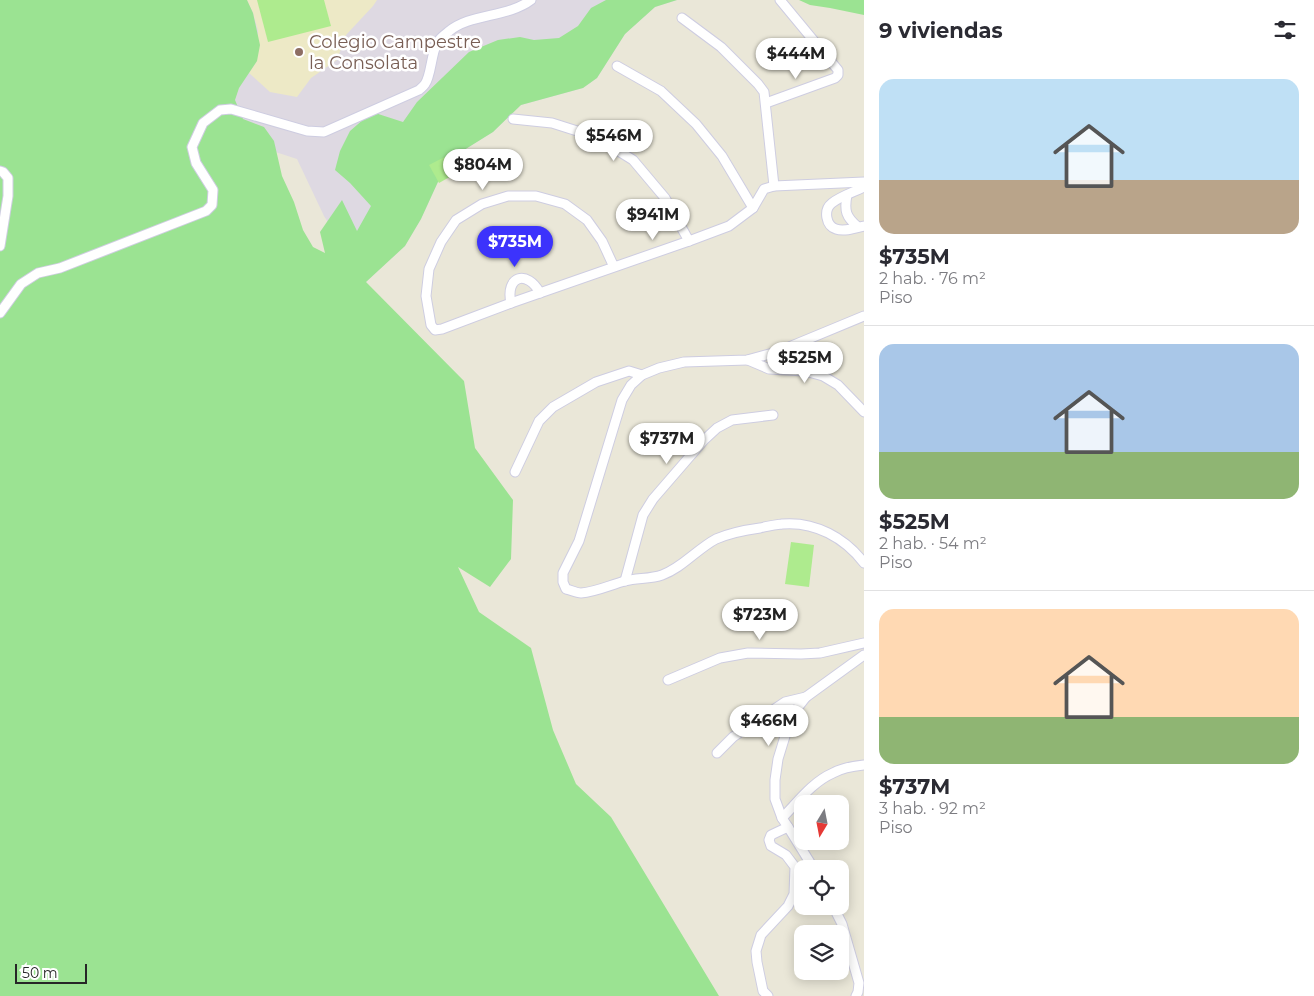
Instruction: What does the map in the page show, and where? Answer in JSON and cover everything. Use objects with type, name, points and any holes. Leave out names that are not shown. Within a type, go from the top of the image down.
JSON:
[{"type":"street","points":[[0,313],[21,284],[38,273],[60,268],[206,211],[212,205],[213,190],[196,163],[192,146],[203,123],[220,110],[231,109],[307,131],[324,132],[419,90],[425,84],[438,42],[449,30],[464,22],[502,13],[531,0]]},
{"type":"street","points":[[766,103],[835,78],[838,74],[838,70],[780,0]]},
{"type":"street","points":[[682,18],[721,47],[764,92],[774,186]]},
{"type":"street","points":[[617,66],[661,92],[696,124],[722,156],[752,208]]},
{"type":"street","points":[[514,119],[552,123],[596,137],[633,160],[665,198],[689,241]]},
{"type":"street","points":[[0,172],[3,172],[8,178],[8,196],[0,246]]},
{"type":"street","points":[[614,267],[602,241],[587,220],[565,204],[536,196],[508,196],[482,204],[456,220],[441,242],[429,269],[426,296],[431,325],[435,330],[442,329],[510,303],[540,293],[689,241],[730,226],[752,208],[764,189],[774,186],[864,182]]},
{"type":"street","points":[[861,227],[838,230],[830,226],[826,218],[826,210],[830,204],[864,187]]},
{"type":"street","points":[[847,195],[845,207],[849,219],[861,227]]},
{"type":"street","points":[[510,303],[510,288],[514,281],[522,278],[530,280],[536,285],[540,293]]},
{"type":"street","points":[[864,316],[777,352],[747,360],[684,362],[659,368],[642,375],[632,385],[622,400],[579,541],[563,573],[563,582],[566,589],[579,593],[593,591],[625,581],[662,575],[677,567],[699,549],[717,539],[738,531],[783,524],[803,525],[823,530],[841,540],[864,563]]},
{"type":"street","points":[[747,360],[768,369],[805,371],[823,376],[838,385],[864,412]]},
{"type":"street","points":[[515,472],[538,421],[553,407],[596,382],[629,372],[642,375]]},
{"type":"street","points":[[625,581],[643,515],[653,499],[704,440],[717,428],[732,420],[773,415]]},
{"type":"street","points":[[668,680],[720,658],[748,653],[820,653],[864,643]]},
{"type":"street","points":[[808,860],[782,818],[775,799],[778,759],[796,711],[806,697],[864,655]]},
{"type":"street","points":[[717,753],[733,737],[785,702],[806,697]]},
{"type":"street","points":[[782,818],[816,784],[832,773],[853,766],[864,765]]},
{"type":"street","points":[[768,996],[762,990],[756,951],[761,935],[788,906],[794,894],[795,867],[786,855],[771,846],[769,840],[771,835],[788,827]]},
{"type":"street","points":[[838,915],[842,924],[859,982],[856,996]]},
{"type":"shaded area","points":[[170,0],[677,0],[655,7],[625,34],[597,78],[583,88],[521,105],[493,132],[448,160],[421,219],[405,246],[366,282],[324,216],[297,159],[217,133]]},
{"type":"shaded area","name":"Colegio Campestre la Consolata","points":[[247,0],[377,0],[346,35],[337,60],[311,78],[297,97],[270,92],[249,73],[257,61],[258,31]]},
{"type":"green space","points":[[0,0],[247,0],[253,13],[260,45],[257,61],[239,88],[235,100],[243,119],[264,127],[274,141],[282,176],[294,202],[303,230],[313,247],[325,253],[320,232],[342,200],[357,231],[371,206],[335,170],[340,151],[350,131],[372,112],[403,122],[417,102],[469,52],[498,40],[520,37],[534,40],[559,38],[578,26],[591,8],[606,0],[677,0],[655,7],[625,34],[597,78],[583,88],[521,105],[493,132],[448,160],[421,219],[405,246],[366,282],[464,381],[475,448],[513,500],[511,559],[490,587],[458,567],[479,612],[531,648],[553,730],[576,784],[611,817],[719,996],[0,996]]},
{"type":"green space","points":[[257,0],[324,0],[331,26],[268,42]]},
{"type":"green space","points":[[799,0],[864,0],[864,15],[810,5]]},
{"type":"green space","points":[[460,149],[469,166],[439,183],[429,165]]},
{"type":"green space","points":[[791,542],[814,545],[809,587],[785,584]]},
{"type":"place","name":"Colegio Campestre la Consolata","points":[[299,52]]}]
